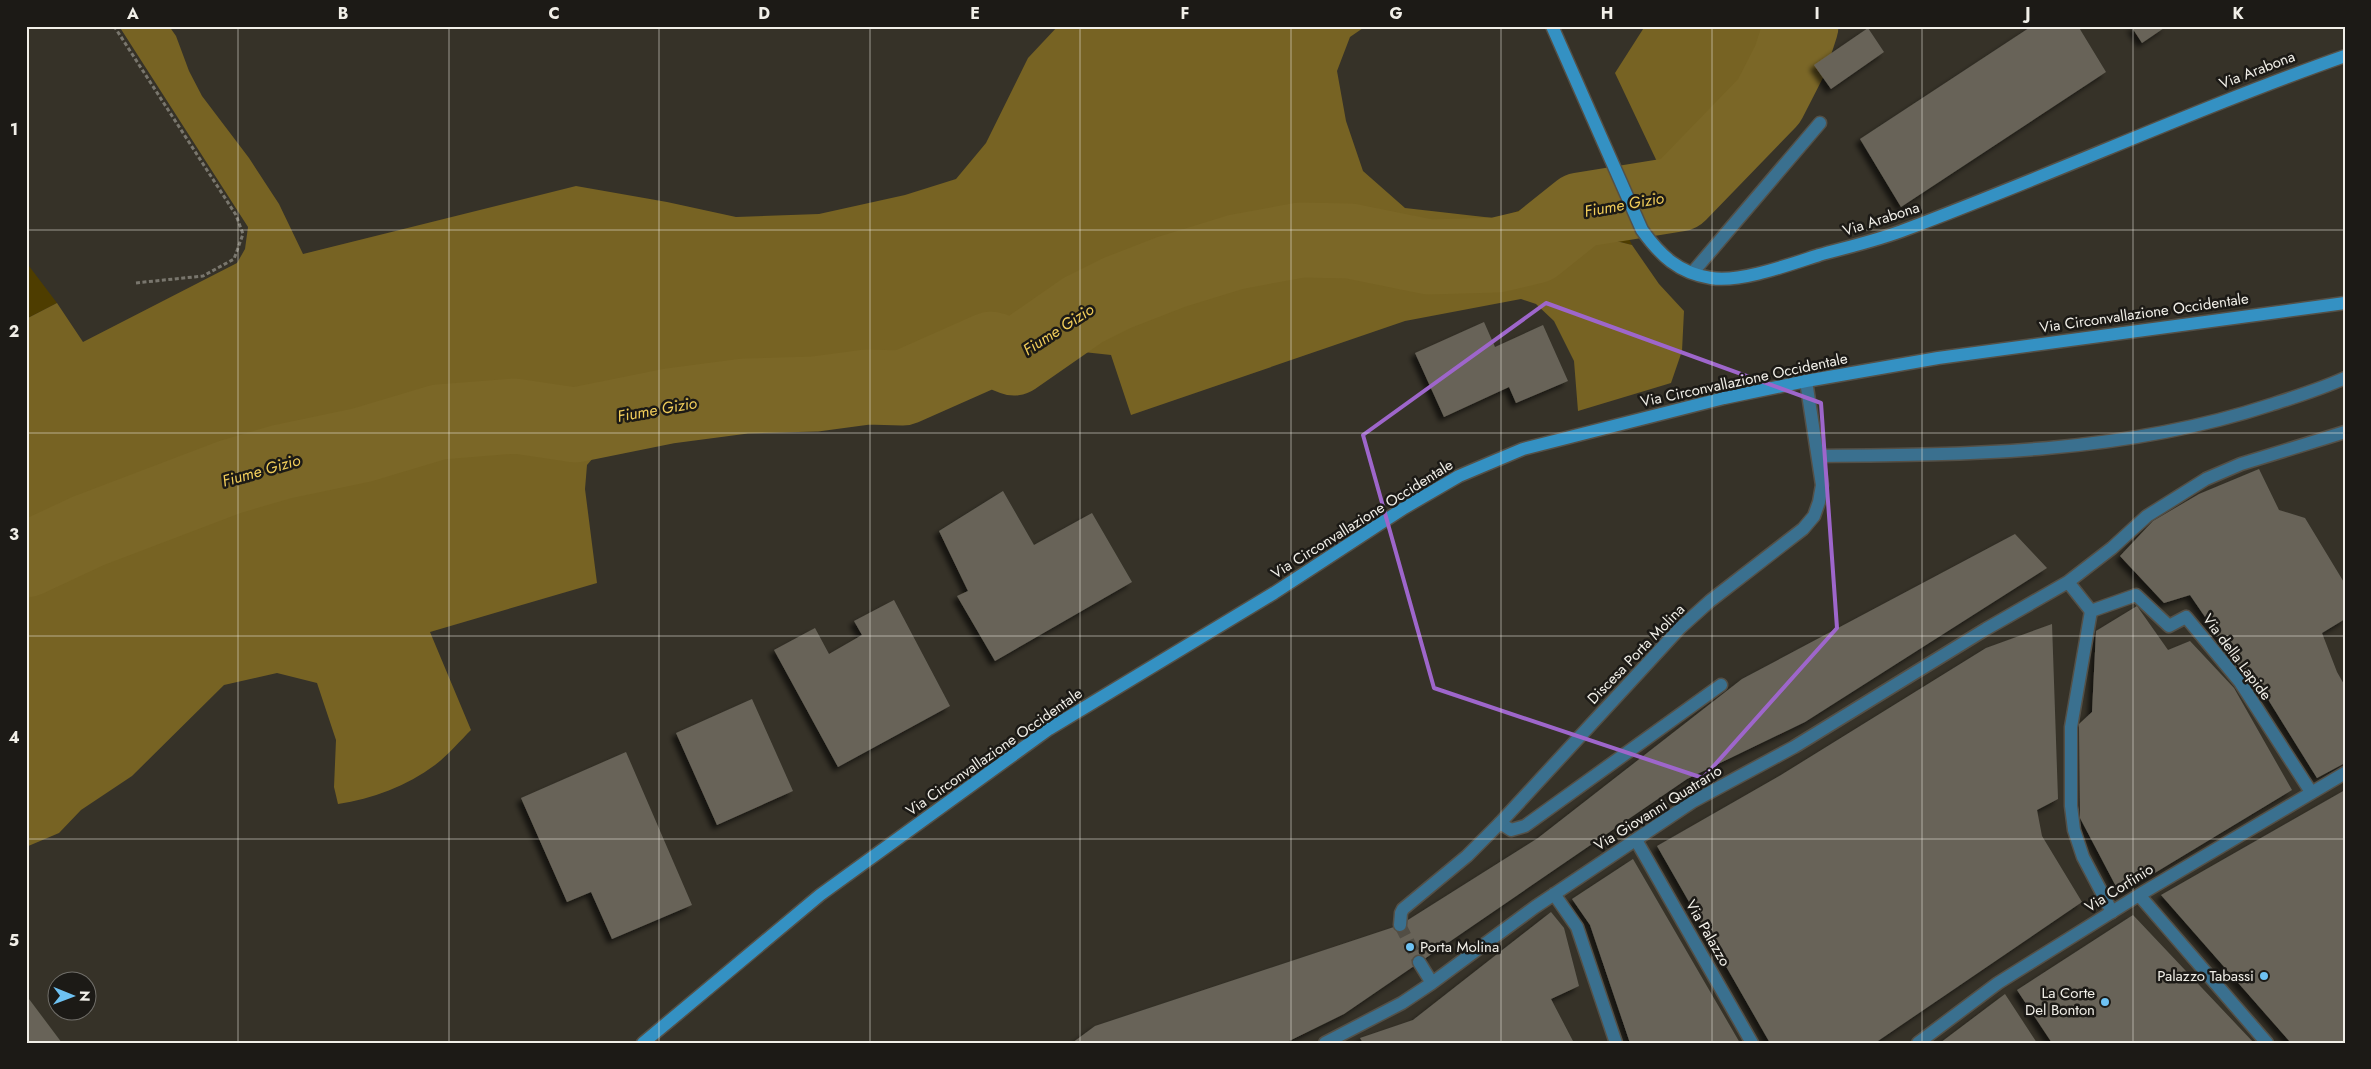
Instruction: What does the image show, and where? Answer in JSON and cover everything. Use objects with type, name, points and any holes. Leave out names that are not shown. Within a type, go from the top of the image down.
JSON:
[{"type":"main road","name":"Via Arabona","points":[[1552,26],[1642,230],[1658,252],[1676,266],[1711,278],[1729,279],[1767,271],[1906,230],[2258,86],[2345,56]]},
{"type":"main road","name":"Via Circonvallazione Occidentale","points":[[643,1043],[820,895],[1049,729],[1274,593],[1404,508],[1460,476],[1523,450],[1715,400],[1806,381],[1938,358],[2345,303]]},
{"type":"street","points":[[1693,272],[1820,123]]},
{"type":"street","points":[[1819,456],[1948,454],[2065,448],[2176,431],[2235,417],[2312,392],[2345,378]]},
{"type":"street","name":"Discesa Porta Molina","points":[[1400,925],[1401,913],[1408,904],[1467,856],[1500,823],[1680,628],[1710,601],[1803,529],[1814,516],[1822,485],[1806,381]]},
{"type":"street","name":"Via Giovanni Quatrario","points":[[1325,1043],[1347,1038],[1402,1003],[1554,894],[1692,802],[1794,747],[1986,629],[2068,582],[2112,548],[2147,516],[2206,479],[2241,464],[2345,432]]},
{"type":"street","points":[[2068,582],[2091,611],[2071,727],[2074,830],[2083,857],[2112,912]]},
{"type":"street","name":"Via della Lapide","points":[[2091,611],[2136,595],[2169,626],[2186,617],[2240,682],[2311,792]]},
{"type":"street","points":[[1500,823],[1511,830],[1525,826],[1722,686]]},
{"type":"street","name":"Via Corfinio","points":[[1918,1043],[1998,983],[2139,895],[2345,773]]},
{"type":"street","name":"Via Palazzo","points":[[1636,840],[1752,1043]]},
{"type":"street","points":[[1554,894],[1577,927],[1616,1043]]},
{"type":"street","points":[[2139,895],[2268,1043]]},
{"type":"street","points":[[1419,962],[1432,983]]},
{"type":"path","points":[[114,26],[236,215],[244,234],[234,259],[203,276],[181,277],[135,284]]},
{"type":"highlighted area","points":[[1546,303],[1821,403],[1837,628],[1703,778],[1434,688],[1363,435]]},
{"type":"shaded area","points":[[119,26],[169,26],[176,36],[189,71],[202,96],[249,158],[279,204],[303,254],[576,186],[667,202],[736,217],[819,214],[905,195],[956,179],[986,143],[1028,58],[1058,26],[1366,26],[1350,37],[1337,71],[1346,121],[1363,171],[1405,208],[1493,218],[1529,219],[1632,245],[1659,284],[1684,311],[1682,351],[1671,383],[1578,411],[1574,361],[1554,321],[1536,304],[1521,299],[1405,321],[1131,415],[1111,355],[1065,350],[955,396],[910,403],[851,400],[695,415],[670,434],[635,432],[606,443],[587,465],[585,489],[597,583],[430,632],[471,730],[435,765],[413,779],[389,790],[364,799],[338,804],[334,787],[336,740],[317,683],[277,673],[224,685],[132,776],[81,810],[59,833],[26,847],[26,319],[57,303],[83,342],[237,263],[245,249],[248,227]]},
{"type":"shaded area","points":[[1645,26],[1837,26],[1825,39],[1776,115],[1687,225],[1615,73]]},
{"type":"shaded area","points":[[1602,180],[1632,245],[1529,219],[1499,218]]},
{"type":"shaded area","points":[[26,262],[57,303],[26,319]]},
{"type":"building","points":[[2032,26],[2078,26],[2106,72],[1901,207],[1860,139]]},
{"type":"building","points":[[2131,26],[2167,26],[2142,43]]},
{"type":"building","points":[[1868,28],[1884,52],[1831,89],[1814,65]]},
{"type":"building","points":[[1484,322],[1495,347],[1543,325],[1568,381],[1516,403],[1509,387],[1444,417],[1415,353]]},
{"type":"building","points":[[2259,469],[2279,510],[2305,518],[2345,584],[2345,619],[2322,633],[2337,672],[2345,686],[2345,763],[2317,778],[2256,680],[2251,684],[2190,595],[2164,603],[2120,556],[2153,521],[2199,494]]},
{"type":"building","points":[[1003,491],[1034,545],[1092,513],[1132,582],[995,661],[957,596],[968,591],[939,531]]},
{"type":"building","points":[[2015,534],[2047,568],[1805,722],[1687,779],[1344,1014],[1285,1043],[1072,1043],[1095,1026],[1400,925],[1538,838],[1742,679]]},
{"type":"building","points":[[894,600],[950,706],[838,767],[774,650],[815,628],[829,654],[862,635],[854,621]]},
{"type":"building","points":[[2137,606],[2168,650],[2190,641],[2234,688],[2292,790],[2120,894],[2080,818],[2079,724],[2092,712],[2096,631]]},
{"type":"building","points":[[2052,624],[2058,799],[2037,810],[2042,836],[2082,902],[1875,1043],[1770,1043],[1657,846],[1781,775],[1986,648]]},
{"type":"building","points":[[752,699],[793,791],[717,825],[676,733]]},
{"type":"building","points":[[626,752],[692,905],[612,939],[591,892],[567,902],[521,798]]},
{"type":"building","points":[[2345,790],[2345,1043],[2291,1043],[2161,895]]},
{"type":"building","points":[[1633,859],[1740,1043],[1630,1043],[1590,925],[1572,899]]},
{"type":"building","points":[[1551,912],[1564,928],[1579,986],[1551,999],[1574,1043],[1363,1043],[1360,1038],[1413,1020]]},
{"type":"building","points":[[2133,915],[2254,1043],[2052,1043],[2017,990]]},
{"type":"building","points":[[2005,994],[2037,1043],[1940,1043]]},
{"type":"building","points":[[26,995],[62,1043],[26,1043]]},
{"type":"waterway","name":"Fiume Gizio","points":[[26,560],[88,531],[230,477],[281,462],[362,445],[439,422],[515,416],[575,425],[669,406],[745,396],[815,394],[867,387],[903,388],[991,349],[1014,358],[1083,310],[1117,293],[1171,272],[1236,252],[1301,240],[1350,241],[1429,257],[1497,255],[1535,246],[1580,210],[1679,194],[1769,101],[1790,60],[1801,26]]},
{"type":"tunnel","points":[[1400,925],[1419,962]]},
{"type":"place","name":"Porta Molina","points":[[1410,947]]},
{"type":"place","name":"Palazzo Tabassi","points":[[2264,976]]},
{"type":"place","name":"La Corte Del Bonton","points":[[2105,1002]]}]
